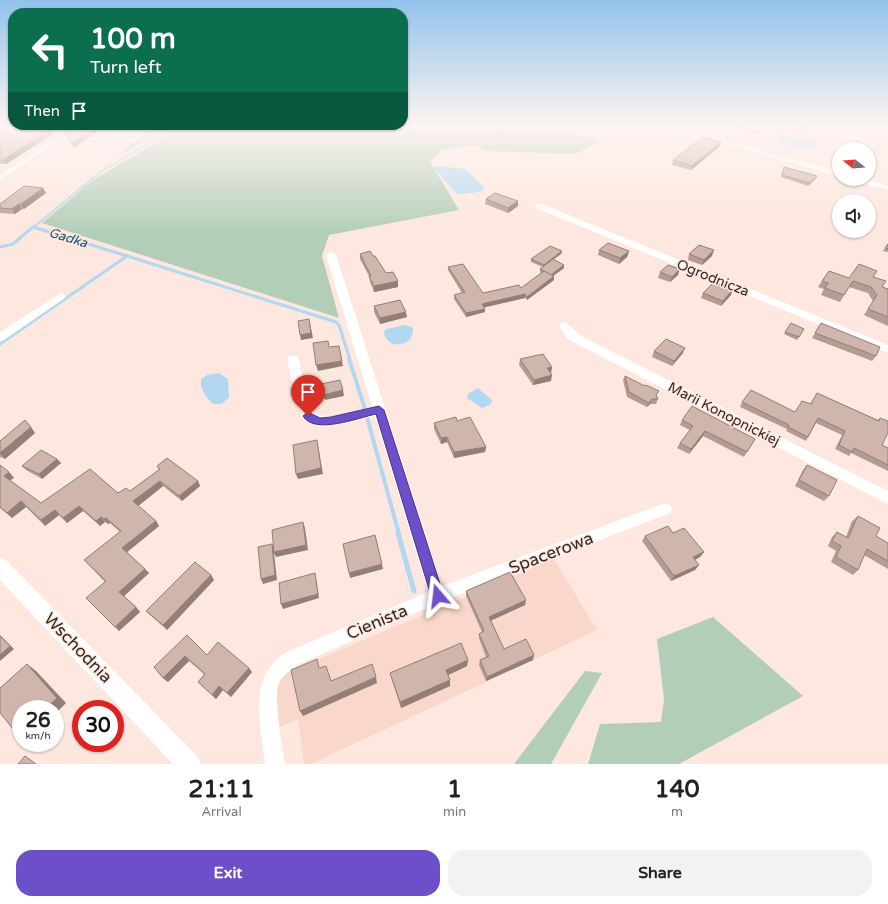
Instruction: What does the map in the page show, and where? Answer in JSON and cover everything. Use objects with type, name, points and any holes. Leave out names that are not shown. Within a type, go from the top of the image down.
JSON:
[{"type":"street","points":[[0,178],[24,162]]},
{"type":"street","points":[[794,162],[830,172],[832,169]]},
{"type":"street","points":[[876,185],[888,188]]},
{"type":"street","name":"Ogrodnicza","points":[[539,206],[888,349]]},
{"type":"street","points":[[331,254],[438,596]]},
{"type":"street","points":[[0,337],[61,296]]},
{"type":"street","name":"Marii Konopnickiej","points":[[564,325],[571,335],[579,340],[888,498]]},
{"type":"street","points":[[293,359],[305,411],[312,420],[320,422],[331,421],[379,410]]},
{"type":"street","name":"Spacerowa","points":[[438,596],[665,509]]},
{"type":"street","name":"Wschodnia","points":[[0,567],[189,764]]},
{"type":"street","name":"Cienista","points":[[275,764],[268,694],[270,682],[283,664],[293,658],[438,596]]},
{"type":"shaded area","points":[[554,559],[597,630],[311,764],[304,764],[298,719],[280,727],[276,689],[281,679],[288,672]]},
{"type":"green space","points":[[124,162],[430,162],[459,210],[329,235],[322,256],[339,318],[42,223],[93,180]]},
{"type":"green space","points":[[713,617],[803,696],[679,764],[588,764],[600,724],[661,722],[664,699],[657,639]]},
{"type":"green space","points":[[585,671],[602,673],[551,764],[514,764]]},
{"type":"water","points":[[438,166],[465,169],[483,186],[484,190],[473,193],[457,194],[434,168]]},
{"type":"water","points":[[405,325],[413,328],[412,335],[409,340],[405,343],[399,344],[389,342],[384,331]]},
{"type":"water","points":[[219,373],[228,379],[229,398],[221,404],[213,404],[204,393],[201,386],[201,379],[207,375]]},
{"type":"water","points":[[478,388],[492,400],[491,404],[482,408],[467,398],[468,394]]},
{"type":"building","points":[[678,162],[697,162],[692,166]]},
{"type":"building","points":[[784,167],[817,176],[810,183],[782,175]]},
{"type":"building","points":[[24,186],[43,188],[12,209],[0,208],[0,204]]},
{"type":"building","points":[[495,193],[518,201],[508,208],[486,199]]},
{"type":"building","points":[[608,243],[629,251],[620,258],[599,250]]},
{"type":"building","points":[[699,245],[714,250],[704,260],[689,254]]},
{"type":"building","points":[[550,246],[562,251],[544,265],[531,259]]},
{"type":"building","points":[[370,251],[386,273],[393,272],[398,281],[374,286],[369,276],[371,276],[360,254]]},
{"type":"building","points":[[553,259],[564,265],[551,275],[540,269]]},
{"type":"building","points":[[463,264],[483,293],[519,285],[521,288],[544,271],[554,276],[527,297],[525,294],[482,304],[485,309],[466,313],[454,295],[465,292],[448,267]]},
{"type":"building","points":[[859,264],[877,271],[873,277],[886,281],[882,287],[888,289],[888,317],[868,309],[877,295],[871,287],[853,281],[844,295],[825,288],[828,283],[822,281],[829,271],[849,278]]},
{"type":"building","points":[[668,265],[680,269],[672,277],[660,272]]},
{"type":"building","points":[[714,282],[733,289],[723,301],[703,293]]},
{"type":"building","points":[[400,300],[406,312],[380,318],[374,306]]},
{"type":"building","points":[[309,319],[311,333],[300,335],[298,321]]},
{"type":"building","points":[[791,323],[804,329],[799,337],[785,332]]},
{"type":"building","points":[[821,323],[880,347],[876,356],[815,333]]},
{"type":"building","points":[[666,339],[685,348],[674,361],[654,351]]},
{"type":"building","points":[[328,341],[329,347],[339,346],[342,361],[316,365],[313,343]]},
{"type":"building","points":[[543,354],[552,367],[547,368],[552,375],[534,380],[520,359]]},
{"type":"building","points":[[625,376],[659,391],[656,395],[658,399],[652,399],[649,403],[629,392]]},
{"type":"building","points":[[340,380],[343,390],[323,395],[321,384]]},
{"type":"building","points":[[751,390],[795,412],[802,401],[811,404],[817,393],[879,421],[880,418],[888,421],[888,433],[882,445],[888,448],[888,465],[854,448],[852,452],[839,445],[845,431],[818,418],[808,437],[788,427],[789,425],[742,402]]},
{"type":"building","points":[[692,406],[755,439],[747,452],[705,431],[691,449],[680,443],[693,426],[682,420]]},
{"type":"building","points":[[456,417],[457,421],[470,417],[486,447],[454,452],[447,437],[441,438],[434,423]]},
{"type":"building","points":[[25,420],[31,427],[0,453],[0,441]]},
{"type":"building","points":[[317,440],[321,468],[296,474],[293,445]]},
{"type":"building","points":[[41,450],[57,459],[39,474],[22,466]]},
{"type":"building","points":[[167,458],[198,481],[179,496],[160,481],[133,501],[156,521],[122,548],[145,569],[119,592],[136,607],[115,627],[86,598],[106,581],[84,560],[121,531],[106,518],[104,519],[101,517],[96,521],[79,506],[63,518],[55,510],[41,520],[21,501],[7,513],[0,507],[0,465],[9,472],[4,476],[41,503],[90,469],[118,493],[126,488],[130,491],[160,469],[157,466]]},
{"type":"building","points":[[807,465],[837,480],[829,496],[799,480]]},
{"type":"building","points":[[858,516],[880,528],[876,536],[888,543],[888,561],[867,549],[858,570],[836,557],[841,546],[832,541],[837,532],[848,538]]},
{"type":"building","points":[[303,522],[306,545],[274,552],[272,530]]},
{"type":"building","points":[[668,526],[673,533],[684,528],[704,552],[693,557],[699,565],[674,576],[645,536]]},
{"type":"building","points":[[375,535],[382,564],[349,573],[343,544]]},
{"type":"building","points":[[272,544],[275,575],[261,579],[258,547]]},
{"type":"building","points":[[195,562],[211,575],[163,625],[146,611]]},
{"type":"building","points":[[510,572],[526,600],[489,617],[504,649],[526,639],[534,655],[487,677],[480,660],[489,656],[479,634],[484,631],[466,591]]},
{"type":"building","points":[[315,573],[318,594],[281,604],[279,583]]},
{"type":"building","points":[[187,635],[207,655],[218,642],[249,668],[227,693],[219,686],[212,695],[198,682],[205,674],[185,656],[163,678],[154,667]]},
{"type":"building","points":[[0,636],[10,646],[0,655]]},
{"type":"building","points":[[461,643],[468,660],[446,670],[450,680],[400,702],[390,673]]},
{"type":"building","points":[[317,659],[319,668],[326,666],[331,681],[372,664],[376,677],[300,711],[291,670]]},
{"type":"building","points":[[27,664],[57,698],[55,700],[12,700],[12,728],[0,713],[0,688]]},
{"type":"building","points":[[25,756],[36,764],[18,764]]},
{"type":"waterway","name":"Gadka","points":[[34,227],[100,172],[118,162]]},
{"type":"waterway","points":[[0,247],[13,244],[33,227]]},
{"type":"waterway","name":"Gadka","points":[[33,227],[127,256]]},
{"type":"waterway","name":"Gadka","points":[[0,344],[127,256]]},
{"type":"waterway","points":[[127,256],[336,322],[339,325],[350,360]]},
{"type":"waterway","points":[[349,359],[364,406],[399,534]]},
{"type":"waterway","points":[[398,533],[414,591]]},
{"type":"route","points":[[308,416],[312,420],[320,422],[331,421],[379,410],[438,596]]}]
